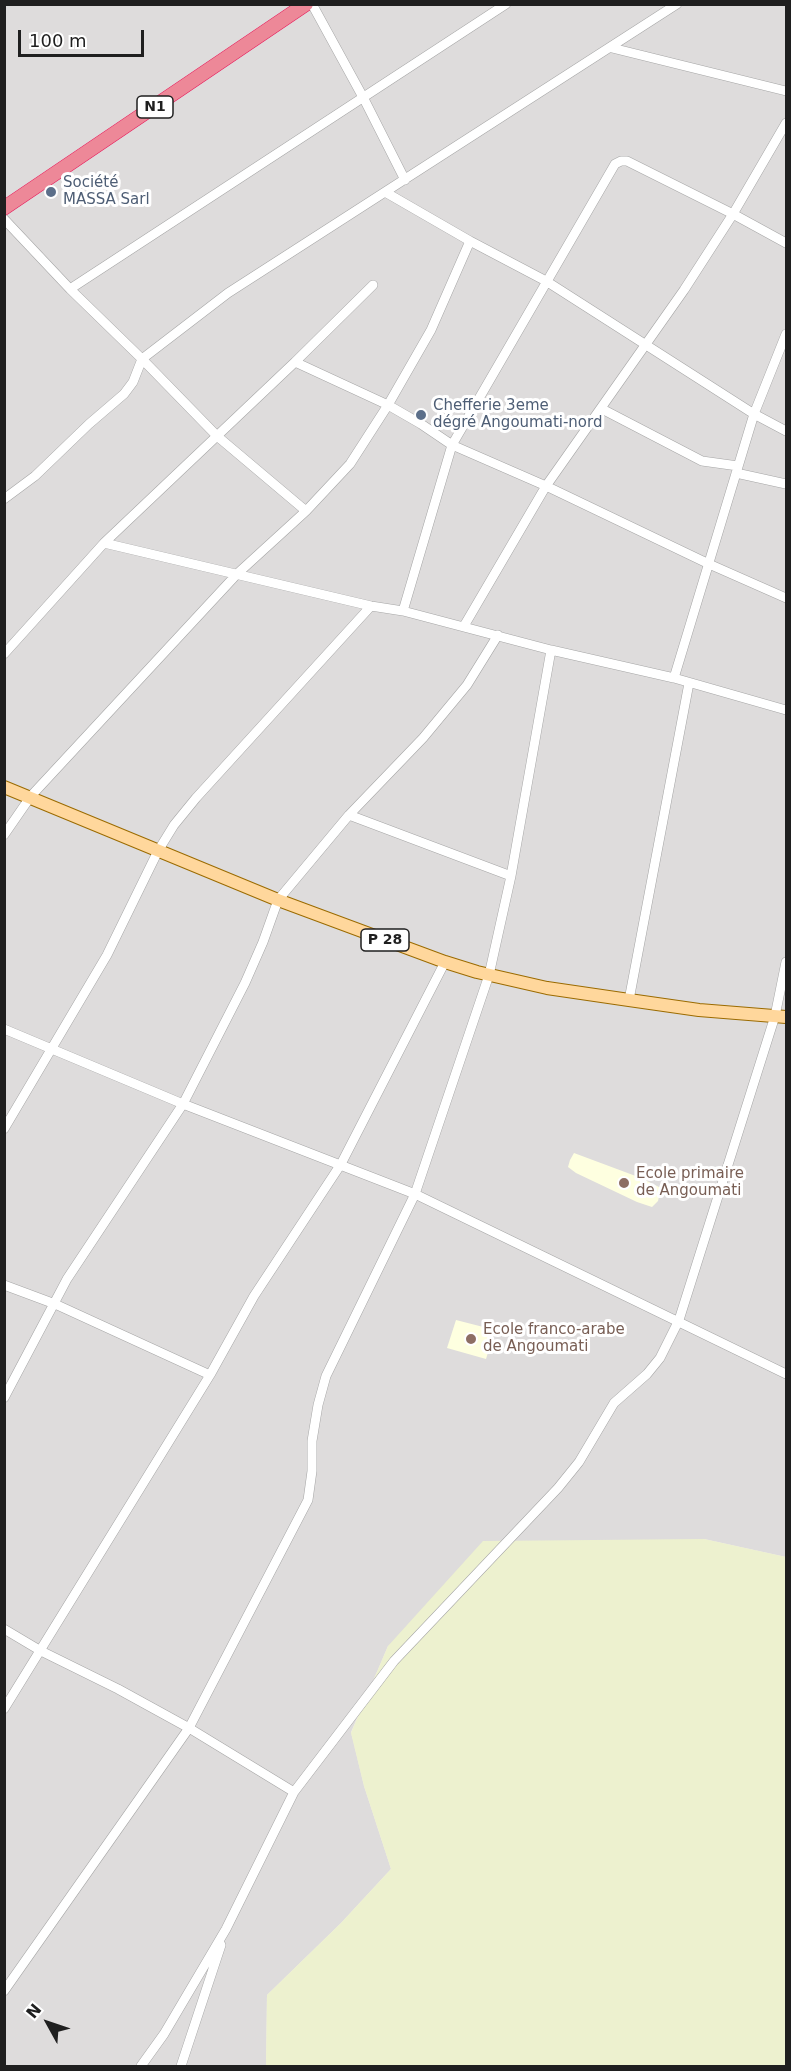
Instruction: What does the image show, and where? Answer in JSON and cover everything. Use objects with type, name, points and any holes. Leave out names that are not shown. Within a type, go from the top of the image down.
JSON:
[{"type":"highway","name":"N1","points":[[4,208],[306,4]]},
{"type":"main road","name":"P 28","points":[[4,787],[31,796],[278,900],[446,962],[489,975],[547,988],[699,1010],[781,1016]]},
{"type":"street","points":[[312,4],[405,180]]},
{"type":"street","points":[[70,289],[364,99],[506,4]]},
{"type":"street","points":[[4,499],[35,476],[124,394],[133,382],[142,359],[228,292],[612,48],[677,4]]},
{"type":"street","points":[[612,48],[786,91]]},
{"type":"street","points":[[464,626],[546,486],[646,346],[733,214],[786,123]]},
{"type":"street","points":[[403,611],[452,445],[615,164],[627,161],[786,243]]},
{"type":"street","points":[[385,192],[546,281],[754,414],[786,431]]},
{"type":"street","points":[[4,219],[70,289],[217,436],[306,512]]},
{"type":"street","points":[[4,835],[31,796],[237,574],[306,512],[350,464],[388,405],[431,330],[470,241]]},
{"type":"street","points":[[4,654],[104,543],[295,362],[372,285]]},
{"type":"street","points":[[674,678],[754,414],[786,334]]},
{"type":"street","points":[[295,362],[388,405],[452,445],[546,486],[786,598]]},
{"type":"street","points":[[602,409],[702,461],[786,484]]},
{"type":"street","points":[[104,543],[371,606],[403,611],[551,650],[674,678],[786,710]]},
{"type":"street","points":[[4,1129],[107,956],[158,851],[174,825],[371,606]]},
{"type":"street","points":[[4,1398],[73,1269],[183,1104],[245,983],[278,900],[349,815],[423,738],[467,685],[498,635]]},
{"type":"street","points":[[4,1991],[189,1728],[308,1500],[312,1471],[312,1441],[326,1376],[415,1194],[489,975],[511,876],[551,650]]},
{"type":"street","points":[[629,1000],[689,683]]},
{"type":"street","points":[[349,815],[511,876]]},
{"type":"street","points":[[4,1709],[210,1375],[254,1296],[341,1164],[446,962]]},
{"type":"street","points":[[141,2067],[164,2034],[226,1929],[294,1792],[394,1661],[558,1488],[579,1462],[614,1403],[647,1374],[660,1358],[679,1320],[781,1016],[786,962]]},
{"type":"street","points":[[4,1029],[183,1104],[415,1194],[679,1320],[786,1374]]},
{"type":"street","points":[[4,1285],[55,1304],[210,1375]]},
{"type":"street","points":[[4,1629],[41,1651],[118,1689],[189,1728],[294,1792]]},
{"type":"street","points":[[182,2067],[226,1929]]},
{"type":"shaded area","points":[[5,5],[786,5],[786,1557],[704,1539],[388,1646],[351,1732],[364,1786],[391,1869],[341,1923],[267,1995],[266,2066],[5,2066]]},
{"type":"shaded area","name":"Ecole primaire de Angoumati","points":[[574,1153],[641,1178],[661,1188],[658,1201],[652,1207],[637,1202],[576,1173],[568,1167]]},
{"type":"shaded area","name":"Ecole franco-arabe de Angoumati","points":[[456,1320],[495,1330],[486,1359],[447,1348]]},
{"type":"shaded area","points":[[704,1539],[786,1557],[786,2066],[266,2066],[267,1995],[341,1923],[391,1869],[364,1786],[351,1733],[388,1646],[483,1541]]},
{"type":"place","name":"Société MASSA Sarl","points":[[51,192]]},
{"type":"place","name":"Chefferie 3eme dégré Angoumati-nord","points":[[421,415]]},
{"type":"place","name":"Ecole primaire de Angoumati","points":[[624,1183]]},
{"type":"place","name":"Ecole franco-arabe de Angoumati","points":[[471,1339]]}]
